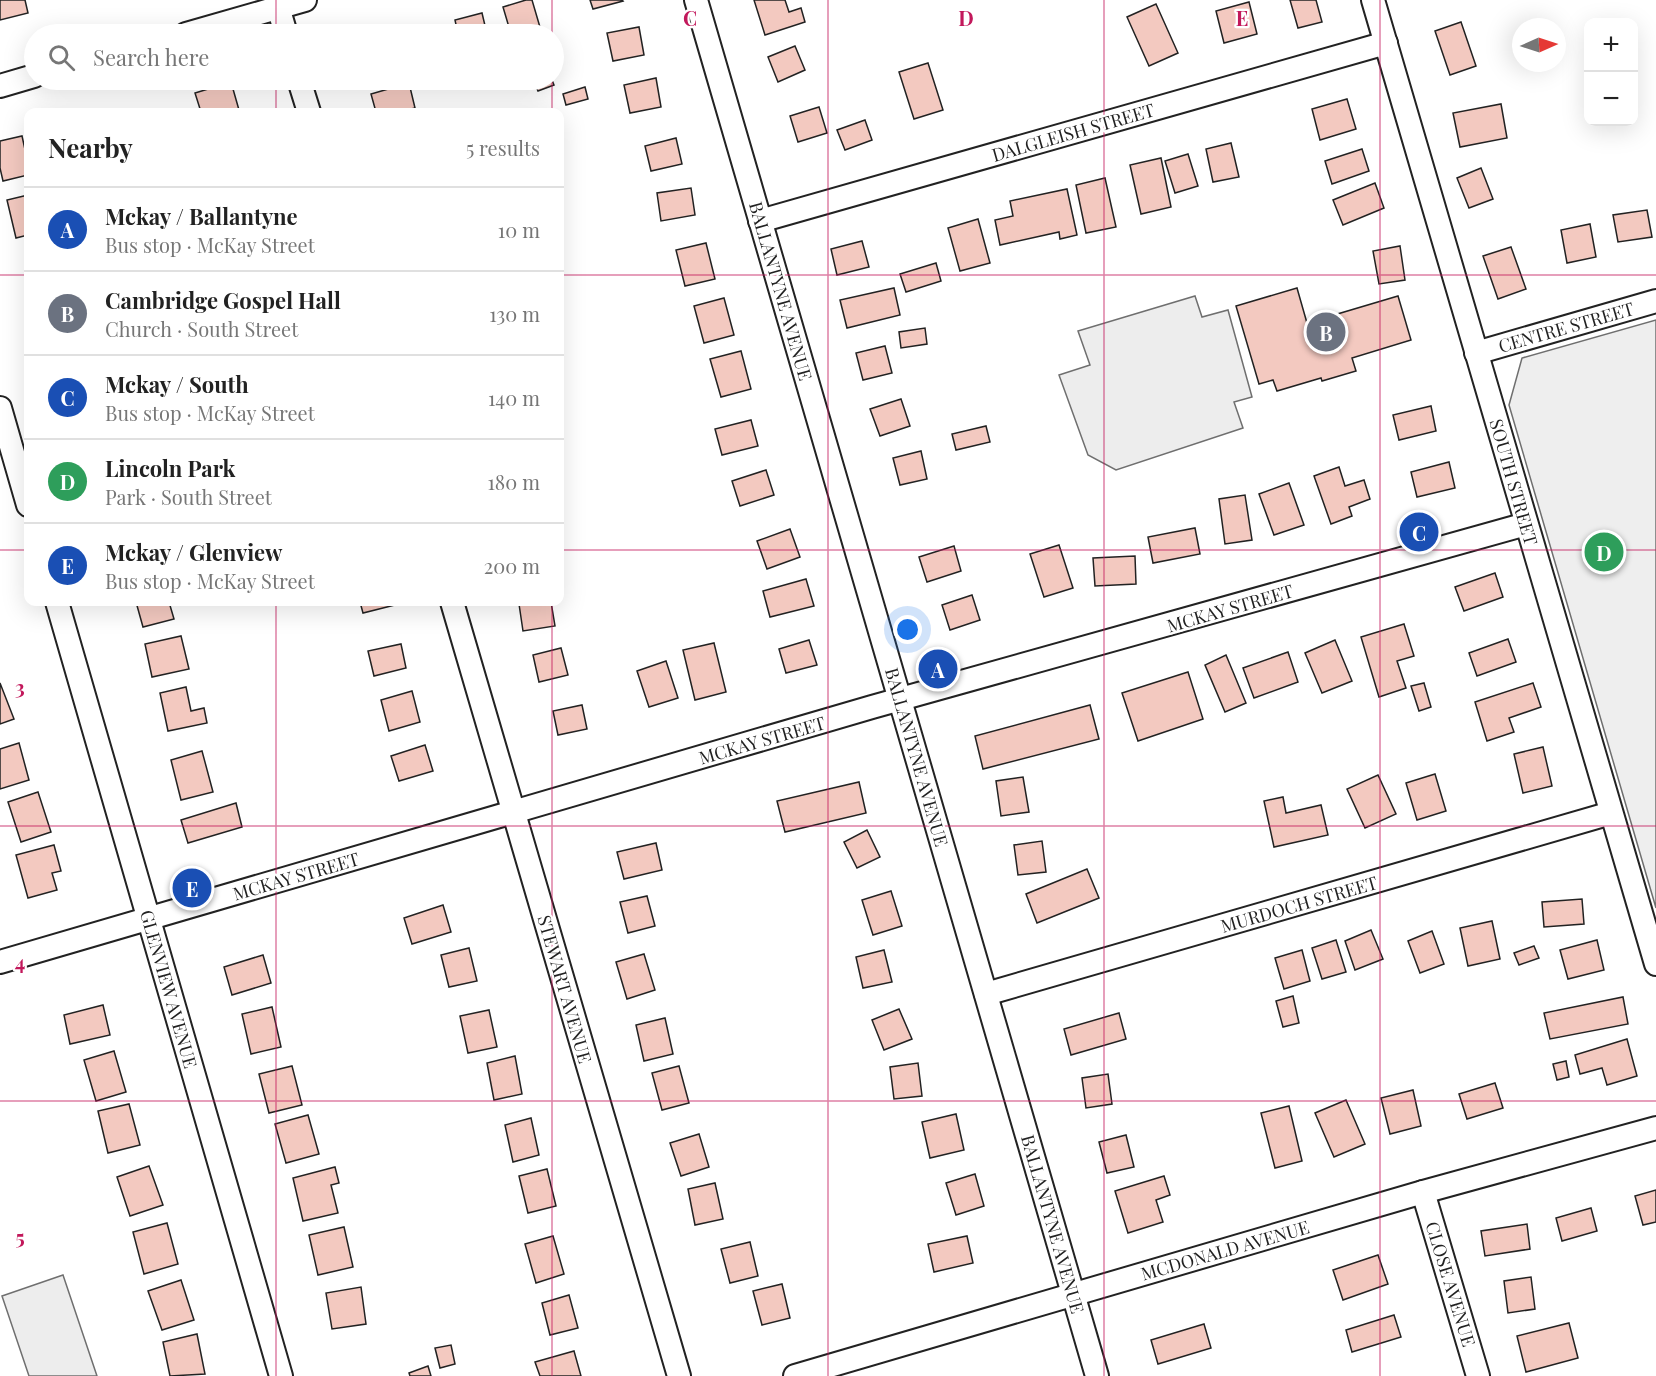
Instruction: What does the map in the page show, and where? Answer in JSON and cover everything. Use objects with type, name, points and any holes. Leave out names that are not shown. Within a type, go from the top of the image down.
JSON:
[{"type":"street","points":[[216,24],[277,4],[304,0]]},
{"type":"street","name":"BALLANTYNE AVENUE","points":[[696,0],[1097,1376]]},
{"type":"street","name":"SOUTH STREET","points":[[1373,0],[1656,964]]},
{"type":"street","points":[[277,4],[283,24]]},
{"type":"street","name":"DALGLEISH STREET","points":[[760,221],[1386,43]]},
{"type":"street","points":[[0,86],[24,79]]},
{"type":"street","points":[[302,90],[308,108]]},
{"type":"street","name":"CENTRE STREET","points":[[1476,353],[1656,301]]},
{"type":"street","points":[[0,408],[24,492]]},
{"type":"street","name":"MCKAY STREET","points":[[0,962],[901,700],[1526,524]]},
{"type":"street","name":"GLENVIEW AVENUE","points":[[58,606],[281,1376]]},
{"type":"street","name":"STEWART AVENUE","points":[[453,606],[679,1376]]},
{"type":"street","name":"MURDOCH STREET","points":[[986,994],[1611,813]]},
{"type":"street","name":"MCDONALD AVENUE","points":[[795,1376],[1423,1192],[1656,1128]]},
{"type":"street","name":"CLOSE AVENUE","points":[[1423,1192],[1478,1376]]},
{"type":"shaded area","points":[[1195,296],[1202,317],[1228,310],[1252,397],[1234,402],[1243,428],[1116,470],[1088,455],[1059,375],[1090,365],[1078,331]]},
{"type":"shaded area","points":[[1656,320],[1656,908],[1509,405],[1522,358]]},
{"type":"shaded area","points":[[63,1275],[97,1376],[29,1376],[2,1296]]},
{"type":"building","points":[[0,0],[25,0],[28,13],[0,20]]},
{"type":"building","points":[[532,0],[539,24],[508,24],[503,7]]},
{"type":"building","points":[[590,0],[622,0],[623,1],[593,9]]},
{"type":"building","points":[[754,0],[785,0],[789,12],[801,8],[805,22],[765,35]]},
{"type":"building","points":[[1290,0],[1316,0],[1322,22],[1298,28]]},
{"type":"building","points":[[1249,2],[1257,34],[1224,43],[1216,11]]},
{"type":"building","points":[[1156,4],[1178,53],[1149,66],[1127,17]]},
{"type":"building","points":[[482,13],[485,24],[456,24],[455,20]]},
{"type":"building","points":[[1461,22],[1476,66],[1450,75],[1435,31]]},
{"type":"building","points":[[639,27],[644,55],[613,61],[607,33]]},
{"type":"building","points":[[795,46],[805,70],[778,82],[768,57]]},
{"type":"building","points":[[928,63],[943,110],[914,119],[899,72]]},
{"type":"building","points":[[656,78],[661,107],[630,113],[624,85]]},
{"type":"building","points":[[585,87],[588,99],[566,105],[563,94]]},
{"type":"building","points":[[205,90],[233,90],[238,108],[200,108],[195,93]]},
{"type":"building","points":[[385,90],[411,90],[415,108],[375,108],[371,94]]},
{"type":"building","points":[[1347,99],[1356,129],[1320,140],[1312,109]]},
{"type":"building","points":[[1501,104],[1507,138],[1460,147],[1453,113]]},
{"type":"building","points":[[819,107],[827,133],[798,142],[790,116]]},
{"type":"building","points":[[865,120],[872,140],[845,150],[837,130]]},
{"type":"building","points":[[22,136],[24,176],[3,181],[0,168],[0,141]]},
{"type":"building","points":[[676,138],[682,164],[651,171],[645,146]]},
{"type":"building","points":[[1231,143],[1239,177],[1213,182],[1206,149]]},
{"type":"building","points":[[1362,149],[1369,171],[1332,184],[1325,161]]},
{"type":"building","points":[[1188,154],[1198,186],[1175,193],[1165,161]]},
{"type":"building","points":[[1161,158],[1171,207],[1141,214],[1130,165]]},
{"type":"building","points":[[1481,168],[1493,199],[1469,208],[1457,178]]},
{"type":"building","points":[[1105,178],[1116,227],[1086,233],[1076,185]]},
{"type":"building","points":[[1375,183],[1384,208],[1343,225],[1333,200]]},
{"type":"building","points":[[691,188],[695,215],[661,221],[657,193]]},
{"type":"building","points":[[1067,189],[1077,235],[1060,239],[1059,232],[1000,245],[995,220],[1013,216],[1010,201]]},
{"type":"building","points":[[24,196],[24,236],[16,238],[7,200]]},
{"type":"building","points":[[1647,210],[1652,237],[1618,242],[1613,215]]},
{"type":"building","points":[[978,219],[990,263],[960,271],[948,228]]},
{"type":"building","points":[[1590,224],[1596,257],[1567,263],[1561,230]]},
{"type":"building","points":[[862,241],[869,267],[837,275],[831,249]]},
{"type":"building","points":[[706,243],[715,279],[685,286],[676,250]]},
{"type":"building","points":[[1400,246],[1405,280],[1379,284],[1373,251]]},
{"type":"building","points":[[1511,247],[1526,289],[1498,299],[1483,256]]},
{"type":"building","points":[[936,263],[941,281],[906,292],[900,274]]},
{"type":"building","points":[[894,288],[900,315],[847,328],[840,300]]},
{"type":"building","points":[[1297,288],[1307,323],[1398,296],[1411,340],[1352,358],[1356,371],[1322,381],[1321,378],[1277,391],[1273,380],[1259,384],[1236,306]]},
{"type":"building","points":[[724,298],[734,335],[704,343],[694,306]]},
{"type":"building","points":[[925,328],[927,344],[901,348],[899,332]]},
{"type":"building","points":[[885,346],[892,373],[863,380],[856,353]]},
{"type":"building","points":[[741,351],[751,389],[721,397],[710,359]]},
{"type":"building","points":[[901,399],[910,426],[880,436],[870,409]]},
{"type":"building","points":[[1431,406],[1436,431],[1399,440],[1393,415]]},
{"type":"building","points":[[751,420],[758,446],[722,455],[715,429]]},
{"type":"building","points":[[986,426],[990,442],[956,450],[952,434]]},
{"type":"building","points":[[921,451],[927,479],[900,485],[893,458]]},
{"type":"building","points":[[1449,462],[1455,488],[1417,497],[1411,472]]},
{"type":"building","points":[[1339,467],[1345,486],[1364,480],[1370,499],[1349,507],[1352,516],[1331,524],[1314,476]]},
{"type":"building","points":[[766,470],[774,495],[740,506],[732,481]]},
{"type":"building","points":[[1289,483],[1304,525],[1274,535],[1259,494]]},
{"type":"building","points":[[1245,495],[1252,540],[1225,544],[1219,499]]},
{"type":"building","points":[[1195,528],[1200,554],[1153,563],[1148,537]]},
{"type":"building","points":[[790,529],[800,557],[767,569],[757,541]]},
{"type":"building","points":[[1059,545],[1073,588],[1044,597],[1030,554]]},
{"type":"building","points":[[954,546],[961,571],[927,582],[919,557]]},
{"type":"building","points":[[1135,556],[1136,584],[1095,586],[1093,558]]},
{"type":"building","points":[[1495,573],[1503,597],[1464,611],[1455,587]]},
{"type":"building","points":[[806,579],[814,606],[770,617],[763,591]]},
{"type":"building","points":[[972,595],[980,620],[950,630],[942,605]]},
{"type":"building","points":[[137,606],[170,606],[174,619],[143,627]]},
{"type":"building","points":[[361,606],[391,606],[363,613]]},
{"type":"building","points":[[519,606],[552,606],[555,626],[523,631]]},
{"type":"building","points":[[1404,624],[1414,656],[1397,661],[1406,688],[1379,697],[1361,637]]},
{"type":"building","points":[[181,636],[189,669],[152,677],[145,644]]},
{"type":"building","points":[[1508,639],[1516,662],[1477,676],[1469,653]]},
{"type":"building","points":[[809,640],[817,665],[786,673],[779,649]]},
{"type":"building","points":[[1335,640],[1352,681],[1322,693],[1305,653]]},
{"type":"building","points":[[714,643],[726,692],[695,700],[683,650]]},
{"type":"building","points":[[401,644],[406,668],[374,676],[368,651]]},
{"type":"building","points":[[561,648],[568,675],[539,682],[533,655]]},
{"type":"building","points":[[1288,652],[1298,682],[1254,698],[1243,668]]},
{"type":"building","points":[[1226,655],[1246,703],[1225,712],[1205,665]]},
{"type":"building","points":[[666,661],[678,698],[649,707],[637,671]]},
{"type":"building","points":[[1188,672],[1203,719],[1138,741],[1122,693]]},
{"type":"building","points":[[0,683],[14,719],[0,724]]},
{"type":"building","points":[[1424,683],[1431,707],[1419,711],[1411,686]]},
{"type":"building","points":[[1533,683],[1541,707],[1509,718],[1514,732],[1487,741],[1475,702]]},
{"type":"building","points":[[186,687],[191,711],[204,708],[207,723],[168,731],[160,693]]},
{"type":"building","points":[[412,691],[420,722],[389,731],[381,700]]},
{"type":"building","points":[[582,705],[587,729],[558,735],[553,711]]},
{"type":"building","points":[[1090,705],[1099,739],[983,769],[975,736]]},
{"type":"building","points":[[19,743],[29,780],[0,789],[0,749]]},
{"type":"building","points":[[425,745],[433,771],[399,781],[391,756]]},
{"type":"building","points":[[1543,747],[1552,786],[1523,793],[1514,754]]},
{"type":"building","points":[[202,751],[213,792],[181,800],[171,760]]},
{"type":"building","points":[[1435,774],[1446,811],[1417,820],[1406,783]]},
{"type":"building","points":[[1378,775],[1396,814],[1365,828],[1347,789]]},
{"type":"building","points":[[1023,777],[1029,812],[1001,816],[996,781]]},
{"type":"building","points":[[859,782],[866,813],[785,832],[777,801]]},
{"type":"building","points":[[38,792],[51,832],[21,842],[8,802]]},
{"type":"building","points":[[1283,797],[1286,813],[1321,805],[1328,835],[1274,847],[1264,801]]},
{"type":"building","points":[[236,803],[242,827],[188,843],[181,820]]},
{"type":"building","points":[[867,830],[880,857],[857,868],[844,842]]},
{"type":"building","points":[[1042,841],[1046,872],[1018,875],[1014,845]]},
{"type":"building","points":[[656,843],[662,870],[624,879],[617,852]]},
{"type":"building","points":[[54,845],[61,871],[52,873],[57,890],[28,898],[16,855]]},
{"type":"building","points":[[1087,869],[1099,898],[1037,923],[1026,894]]},
{"type":"building","points":[[891,891],[902,926],[873,935],[862,900]]},
{"type":"building","points":[[647,896],[655,926],[628,933],[620,902]]},
{"type":"building","points":[[1582,899],[1584,924],[1544,927],[1542,902]]},
{"type":"building","points":[[443,905],[451,932],[412,944],[404,918]]},
{"type":"building","points":[[1492,921],[1500,959],[1468,966],[1460,928]]},
{"type":"building","points":[[1371,930],[1383,959],[1355,970],[1345,941]]},
{"type":"building","points":[[1432,931],[1444,964],[1420,973],[1408,941]]},
{"type":"building","points":[[1336,940],[1346,972],[1322,979],[1312,948]]},
{"type":"building","points":[[1597,940],[1604,970],[1568,979],[1560,950]]},
{"type":"building","points":[[1534,946],[1539,958],[1519,965],[1514,953]]},
{"type":"building","points":[[469,948],[477,981],[449,987],[441,955]]},
{"type":"building","points":[[884,950],[892,982],[863,988],[856,957]]},
{"type":"building","points":[[1302,950],[1310,981],[1284,989],[1275,958]]},
{"type":"building","points":[[644,954],[655,990],[627,999],[616,962]]},
{"type":"building","points":[[263,955],[271,983],[232,995],[224,967]]},
{"type":"building","points":[[1293,996],[1299,1023],[1283,1027],[1276,1001]]},
{"type":"building","points":[[1623,997],[1628,1024],[1550,1039],[1544,1013]]},
{"type":"building","points":[[103,1005],[110,1035],[70,1044],[64,1015]]},
{"type":"building","points":[[272,1007],[281,1047],[251,1054],[242,1014]]},
{"type":"building","points":[[899,1009],[912,1039],[884,1050],[872,1020]]},
{"type":"building","points":[[489,1010],[497,1047],[468,1053],[460,1016]]},
{"type":"building","points":[[1119,1013],[1126,1039],[1071,1055],[1064,1029]]},
{"type":"building","points":[[665,1018],[673,1054],[644,1061],[636,1025]]},
{"type":"building","points":[[1627,1039],[1637,1076],[1607,1085],[1602,1068],[1580,1074],[1575,1055]]},
{"type":"building","points":[[114,1051],[126,1092],[96,1101],[84,1060]]},
{"type":"building","points":[[515,1056],[522,1094],[494,1100],[487,1063]]},
{"type":"building","points":[[1566,1061],[1569,1077],[1557,1080],[1553,1064]]},
{"type":"building","points":[[918,1063],[922,1096],[894,1099],[890,1067]]},
{"type":"building","points":[[292,1066],[302,1105],[269,1113],[259,1074]]},
{"type":"building","points":[[679,1066],[689,1103],[662,1110],[652,1073]]},
{"type":"building","points":[[1108,1074],[1112,1104],[1086,1108],[1082,1078]]},
{"type":"building","points":[[1495,1083],[1503,1108],[1467,1119],[1459,1094]]},
{"type":"building","points":[[1413,1090],[1421,1126],[1390,1134],[1381,1098]]},
{"type":"building","points":[[1346,1100],[1365,1144],[1334,1157],[1315,1113]]},
{"type":"building","points":[[129,1104],[140,1145],[108,1153],[98,1111]]},
{"type":"building","points":[[1289,1106],[1302,1161],[1275,1168],[1261,1113]]},
{"type":"building","points":[[956,1114],[964,1150],[930,1158],[922,1122]]},
{"type":"building","points":[[308,1115],[319,1154],[286,1163],[275,1124]]},
{"type":"building","points":[[531,1118],[539,1155],[513,1162],[505,1125]]},
{"type":"building","points":[[699,1134],[709,1167],[681,1176],[670,1143]]},
{"type":"building","points":[[1126,1135],[1134,1167],[1107,1173],[1099,1142]]},
{"type":"building","points":[[149,1166],[163,1205],[130,1216],[117,1177]]},
{"type":"building","points":[[335,1167],[339,1183],[331,1185],[338,1213],[303,1221],[293,1178]]},
{"type":"building","points":[[547,1169],[556,1206],[528,1213],[519,1176]]},
{"type":"building","points":[[975,1174],[984,1206],[956,1215],[946,1183]]},
{"type":"building","points":[[1164,1176],[1170,1195],[1156,1200],[1163,1222],[1128,1233],[1115,1191]]},
{"type":"building","points":[[715,1183],[723,1219],[695,1225],[688,1189]]},
{"type":"building","points":[[1656,1190],[1656,1222],[1643,1225],[1635,1196]]},
{"type":"building","points":[[1591,1208],[1597,1231],[1562,1241],[1556,1218]]},
{"type":"building","points":[[167,1223],[178,1264],[144,1274],[133,1232]]},
{"type":"building","points":[[1527,1224],[1530,1249],[1485,1256],[1481,1231]]},
{"type":"building","points":[[344,1227],[353,1267],[318,1275],[309,1235]]},
{"type":"building","points":[[553,1236],[564,1274],[536,1283],[525,1244]]},
{"type":"building","points":[[967,1236],[973,1263],[934,1272],[928,1244]]},
{"type":"building","points":[[750,1242],[758,1276],[730,1283],[721,1249]]},
{"type":"building","points":[[1378,1255],[1388,1284],[1343,1300],[1333,1270]]},
{"type":"building","points":[[1531,1277],[1535,1309],[1508,1313],[1504,1281]]},
{"type":"building","points":[[181,1280],[194,1320],[162,1330],[148,1291]]},
{"type":"building","points":[[782,1284],[790,1318],[762,1325],[753,1291]]},
{"type":"building","points":[[361,1287],[366,1324],[332,1329],[326,1293]]},
{"type":"building","points":[[569,1295],[578,1328],[550,1335],[542,1303]]},
{"type":"building","points":[[1394,1315],[1401,1337],[1352,1352],[1346,1330]]},
{"type":"building","points":[[1569,1323],[1578,1358],[1526,1372],[1517,1336]]},
{"type":"building","points":[[1204,1324],[1211,1348],[1158,1364],[1151,1340]]},
{"type":"building","points":[[197,1334],[205,1374],[170,1376],[163,1342]]},
{"type":"building","points":[[451,1345],[455,1364],[440,1368],[435,1348]]},
{"type":"building","points":[[574,1351],[581,1376],[540,1376],[535,1362]]},
{"type":"building","points":[[428,1366],[431,1376],[410,1376],[409,1373]]},
{"type":"place","name":"Cambridge Gospel Hall","points":[[1326,332]]},
{"type":"place","name":"Mckay / South","points":[[1419,532]]},
{"type":"place","name":"Lincoln Park","points":[[1604,552]]},
{"type":"place","name":"Mckay / Ballantyne","points":[[938,669]]},
{"type":"place","name":"Mckay / Glenview","points":[[192,888]]}]
